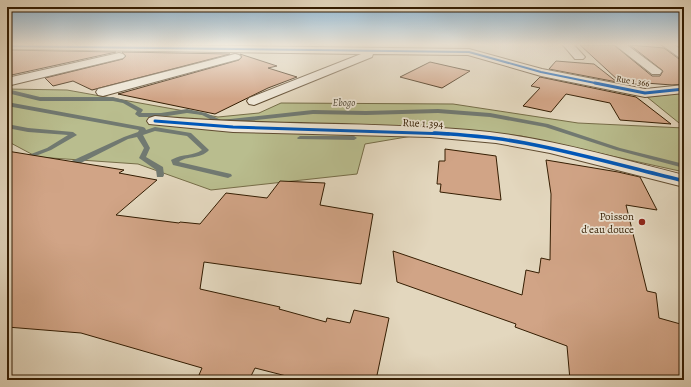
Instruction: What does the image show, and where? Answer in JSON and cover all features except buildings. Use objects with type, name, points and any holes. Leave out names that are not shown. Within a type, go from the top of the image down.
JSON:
[{"type":"street","points":[[7,82],[89,63]]},
{"type":"street","points":[[103,92],[212,63]]},
{"type":"street","points":[[254,101],[349,63]]},
{"type":"street","name":"Rue 1.366","points":[[512,63],[541,72],[645,93],[684,89]]},
{"type":"street","points":[[645,63],[656,71]]},
{"type":"street","name":"Rue 1.394","points":[[155,121],[232,127],[394,130],[470,135],[555,148],[684,180]]},
{"type":"green space","points":[[7,89],[67,90],[218,117],[259,113],[281,103],[453,104],[578,123],[684,128],[684,172],[521,136],[432,127],[418,135],[365,144],[357,174],[211,190],[138,164],[37,157],[7,141]]},
{"type":"green space","points":[[684,93],[684,127],[647,97]]},
{"type":"waterway","name":"Ebogo","points":[[7,91],[40,99],[113,99],[125,102],[140,110],[139,115],[161,115],[187,111],[204,114],[220,122],[313,112],[366,113],[438,111],[490,115],[546,125],[618,149],[684,166]]},
{"type":"waterway","points":[[7,104],[143,129],[140,134]]},
{"type":"waterway","points":[[7,126],[74,135],[49,149],[7,165]]},
{"type":"waterway","points":[[140,134],[155,129],[189,134],[206,150],[199,155],[179,158],[175,160],[176,163],[228,176]]},
{"type":"waterway","points":[[139,134],[147,148],[142,158],[160,169],[160,175]]},
{"type":"waterway","points":[[68,166],[126,138],[140,134]]},
{"type":"waterway","points":[[300,138],[354,138]]},
{"type":"cycle path","points":[[509,63],[541,72],[645,93],[684,89]]},
{"type":"cycle path","points":[[155,121],[233,127],[430,132],[496,138],[523,142],[577,154],[684,181]]},
{"type":"place","name":"Poisson d'eau douce","points":[[642,222]]}]
